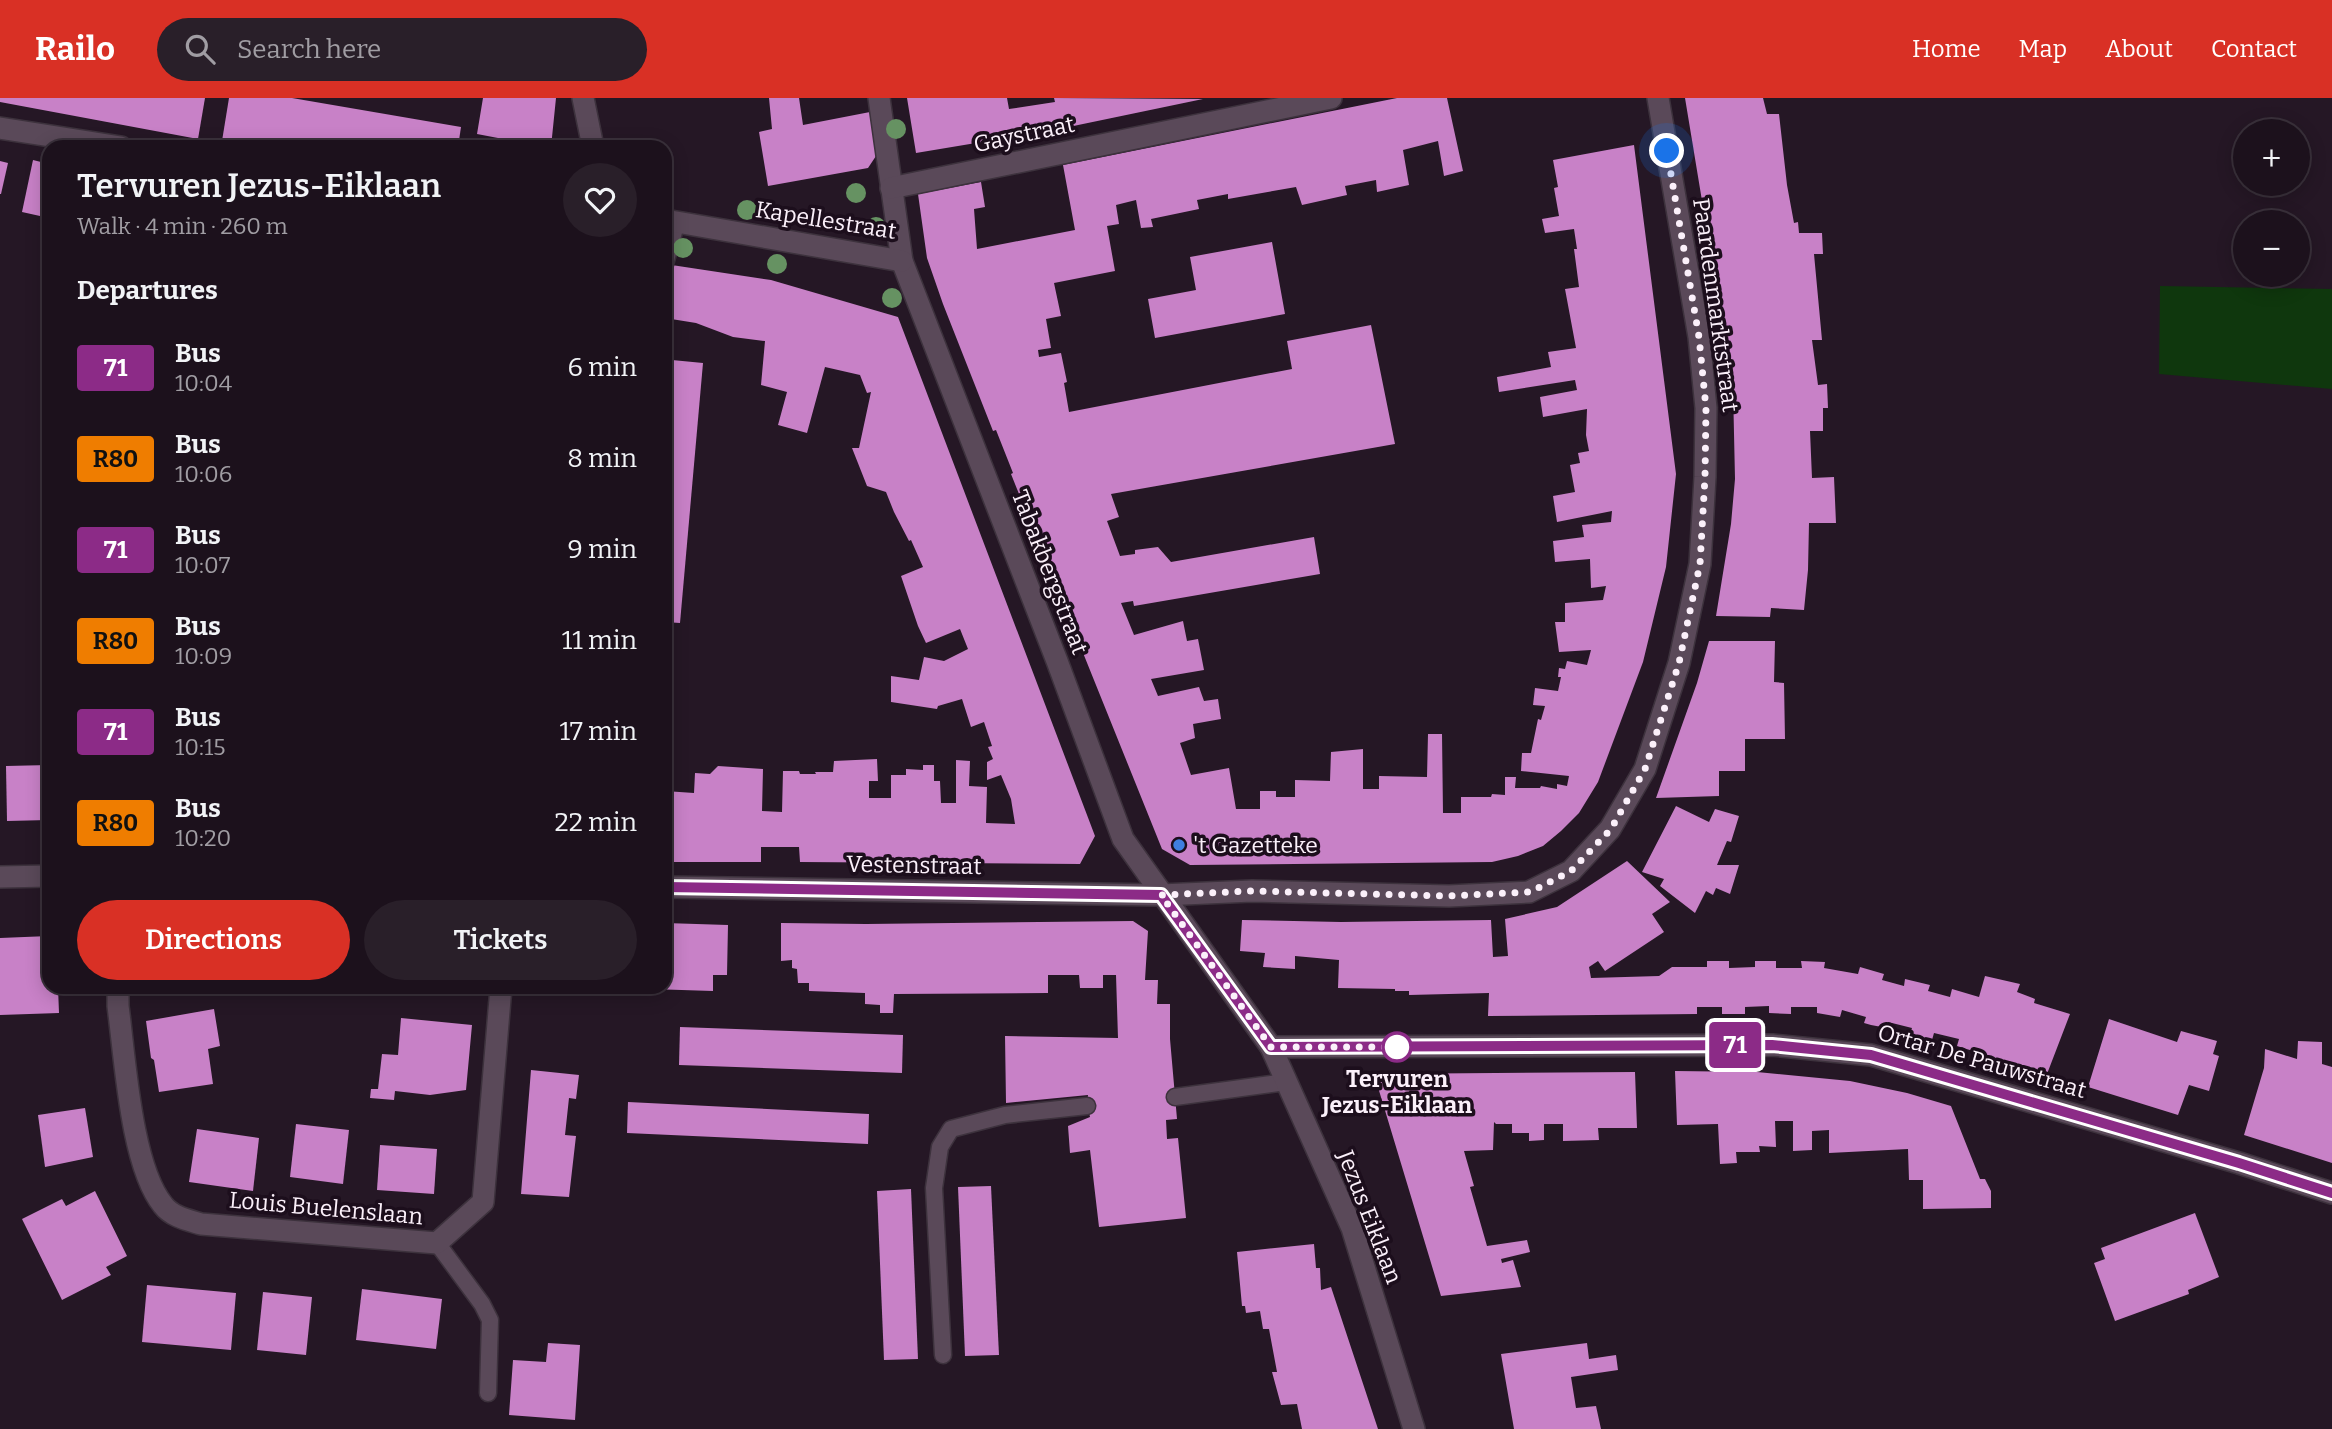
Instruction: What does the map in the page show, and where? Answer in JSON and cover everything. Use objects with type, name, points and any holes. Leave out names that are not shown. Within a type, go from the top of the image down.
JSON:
[{"type":"street","points":[[583,98],[592,140]]},
{"type":"street","name":"Kapellestraat","points":[[672,220],[902,261],[879,98]]},
{"type":"street","name":"Gaystraat","points":[[891,188],[1331,98]]},
{"type":"street","name":"Paardenmarktstraat","points":[[1161,895],[1252,891],[1449,896],[1530,892],[1571,871],[1611,829],[1645,769],[1679,663],[1700,564],[1706,408],[1699,337],[1658,98]]},
{"type":"street","points":[[0,128],[76,140]]},
{"type":"street","name":"Tabakbergstraat","points":[[902,261],[1123,839],[1161,895]]},
{"type":"street","points":[[0,877],[42,876]]},
{"type":"street","name":"Vestenstraat","points":[[672,887],[1161,895]]},
{"type":"street","name":"Jezus Eiklaan","points":[[1161,895],[1271,1047],[1352,1228],[1414,1429]]},
{"type":"street","name":"Louis Buelenslaan","points":[[118,994],[121,1031],[139,1152],[149,1180],[164,1206],[178,1217],[201,1224],[437,1243],[483,1202],[500,994]]},
{"type":"street","name":"Ortar De Pauwstraat","points":[[1271,1047],[1772,1045],[1871,1055],[2332,1193]]},
{"type":"lane","points":[[1175,1097],[1286,1082]]},
{"type":"lane","points":[[943,1355],[934,1188],[940,1147],[951,1129],[1005,1115],[1087,1106]]},
{"type":"lane","points":[[437,1243],[482,1304],[490,1320],[488,1393]]},
{"type":"green space","points":[[2160,286],[2332,289],[2332,389],[2159,374]]},
{"type":"building","points":[[0,98],[205,98],[198,139],[0,102]]},
{"type":"building","points":[[229,98],[292,98],[461,127],[459,140],[222,140]]},
{"type":"building","points":[[483,98],[556,98],[552,140],[498,140],[477,134]]},
{"type":"building","points":[[769,98],[799,98],[803,125],[870,112],[876,156],[868,168],[768,186],[759,132],[772,129]]},
{"type":"building","points":[[907,98],[1007,98],[1009,109],[1055,102],[1054,98],[1203,99],[1059,129],[916,153]]},
{"type":"building","points":[[1397,98],[1447,98],[1463,171],[1444,176],[1438,141],[1403,150],[1409,185],[1377,192],[1376,180],[1345,186],[1347,195],[1302,205],[1296,187],[1228,199],[1228,194],[1197,200],[1199,209],[1151,219],[1153,227],[1141,228],[1136,200],[1116,205],[1119,224],[1107,226],[1115,271],[1054,283],[1061,316],[1046,319],[1051,348],[1038,350],[1039,357],[1061,353],[1069,412],[1292,369],[1287,341],[1371,325],[1395,444],[1111,494],[1119,517],[1107,521],[1120,556],[1135,554],[1135,550],[1158,547],[1171,562],[1314,537],[1320,574],[1134,606],[1133,601],[1121,603],[1134,635],[1183,621],[1187,641],[1198,639],[1204,670],[1151,679],[1158,696],[1199,687],[1204,701],[1218,699],[1221,719],[1193,724],[1195,738],[1180,743],[1191,775],[1229,768],[1236,809],[1260,809],[1260,791],[1276,791],[1276,797],[1295,797],[1295,780],[1330,781],[1331,752],[1363,749],[1363,789],[1379,789],[1379,776],[1427,777],[1428,734],[1442,734],[1443,813],[1461,813],[1461,797],[1505,795],[1505,777],[1516,777],[1515,788],[1541,786],[1557,789],[1557,784],[1567,786],[1569,776],[1521,771],[1522,753],[1531,753],[1538,719],[1541,720],[1545,706],[1533,705],[1535,688],[1558,691],[1561,677],[1558,677],[1559,668],[1565,669],[1567,661],[1587,665],[1591,650],[1559,652],[1555,622],[1565,622],[1565,603],[1603,600],[1606,586],[1591,588],[1590,559],[1555,562],[1553,541],[1584,537],[1582,525],[1611,522],[1612,511],[1557,522],[1553,496],[1575,492],[1570,465],[1580,463],[1578,453],[1589,451],[1586,435],[1587,409],[1543,417],[1540,397],[1577,390],[1575,380],[1499,392],[1497,377],[1551,367],[1548,352],[1576,348],[1565,289],[1579,287],[1574,229],[1545,233],[1542,219],[1559,216],[1553,160],[1634,145],[1676,474],[1666,567],[1643,662],[1598,782],[1579,813],[1543,846],[1492,862],[1190,865],[1162,849],[1011,474],[1013,473],[996,430],[993,431],[943,304],[927,258],[918,194],[981,182],[985,207],[974,209],[977,249],[1075,230],[1063,165]]},
{"type":"building","points":[[1685,98],[1763,98],[1767,114],[1779,114],[1794,223],[1798,222],[1799,233],[1822,233],[1823,254],[1814,254],[1822,340],[1812,340],[1818,385],[1827,384],[1828,408],[1823,408],[1823,431],[1810,431],[1812,478],[1834,477],[1836,523],[1809,523],[1804,610],[1771,608],[1770,617],[1716,616],[1731,524],[1735,479],[1733,388]]},
{"type":"building","points":[[33,160],[42,162],[42,216],[22,212]]},
{"type":"building","points":[[0,161],[8,163],[1,194],[0,194]]},
{"type":"building","points":[[1272,242],[1285,314],[1155,338],[1148,299],[1196,290],[1190,257]]},
{"type":"building","points":[[672,265],[771,280],[898,317],[1095,836],[1080,864],[800,862],[799,847],[761,847],[761,862],[672,862],[672,791],[694,793],[695,773],[710,774],[718,766],[763,769],[762,811],[782,812],[783,771],[799,771],[800,774],[833,772],[834,761],[877,759],[878,781],[869,781],[869,798],[891,798],[891,775],[906,775],[906,769],[923,770],[923,765],[934,765],[934,781],[940,781],[941,803],[956,803],[956,760],[970,761],[969,786],[987,787],[986,823],[1015,824],[1011,799],[1001,775],[987,780],[987,762],[993,759],[988,747],[992,746],[984,722],[971,727],[962,699],[938,706],[937,709],[891,702],[891,676],[919,680],[924,657],[944,661],[968,649],[960,629],[926,643],[918,626],[901,576],[923,567],[886,492],[867,486],[852,448],[859,448],[871,392],[867,393],[860,375],[825,367],[807,433],[778,425],[787,392],[761,385],[765,341],[733,337],[696,323],[672,319]]},
{"type":"building","points":[[672,360],[703,363],[680,623],[672,622]]},
{"type":"building","points":[[1709,641],[1775,641],[1774,682],[1784,683],[1785,739],[1745,739],[1745,771],[1719,771],[1719,796],[1656,798],[1697,683]]},
{"type":"building","points":[[42,765],[42,820],[7,821],[6,766]]},
{"type":"building","points":[[1676,806],[1709,822],[1715,809],[1739,816],[1731,842],[1727,841],[1717,865],[1739,865],[1730,894],[1716,888],[1713,895],[1706,891],[1695,913],[1660,886],[1664,879],[1642,872]]},
{"type":"building","points":[[1627,861],[1670,902],[1652,914],[1664,932],[1605,971],[1598,961],[1589,967],[1591,978],[1659,976],[1672,967],[1707,967],[1707,961],[1729,961],[1729,968],[1755,967],[1755,961],[1776,961],[1776,968],[1802,968],[1801,961],[1825,962],[1824,968],[1858,974],[1860,967],[1884,974],[1882,980],[1904,986],[1905,979],[1930,985],[1928,991],[1950,997],[1952,989],[1979,997],[1985,976],[2020,984],[2017,992],[2035,999],[2034,1003],[2070,1014],[2047,1074],[1957,1046],[1959,1039],[1934,1033],[1932,1040],[1910,1034],[1912,1028],[1888,1022],[1887,1028],[1871,1025],[1864,1023],[1866,1017],[1842,1010],[1840,1017],[1817,1013],[1817,1007],[1791,1007],[1791,1014],[1769,1013],[1769,1006],[1745,1007],[1745,1014],[1722,1014],[1722,1007],[1697,1007],[1697,1014],[1488,1016],[1489,993],[1409,995],[1409,991],[1395,989],[1338,988],[1339,960],[1295,956],[1295,969],[1263,967],[1265,953],[1240,951],[1242,920],[1491,920],[1493,957],[1508,956],[1505,919],[1557,907]]},
{"type":"building","points":[[1133,921],[1148,931],[1145,980],[1158,980],[1157,1004],[1170,1004],[1170,1039],[1177,1119],[1166,1120],[1167,1139],[1178,1138],[1186,1218],[1099,1227],[1090,1150],[1070,1153],[1068,1126],[1090,1117],[1088,1095],[1006,1103],[1005,1036],[1118,1038],[1116,975],[1103,975],[1103,988],[1080,988],[1079,975],[1048,975],[1048,993],[894,994],[893,1013],[880,1013],[880,1005],[865,1004],[865,993],[809,991],[809,983],[798,983],[797,969],[792,968],[792,960],[781,961],[781,923]]},
{"type":"building","points":[[672,923],[728,925],[727,975],[713,975],[713,991],[672,990]]},
{"type":"building","points":[[42,936],[42,994],[58,994],[59,1013],[0,1015],[0,938]]},
{"type":"building","points":[[214,1009],[220,1046],[208,1049],[213,1084],[159,1092],[146,1021]]},
{"type":"building","points":[[401,1018],[472,1025],[466,1090],[430,1095],[395,1091],[394,1100],[370,1098],[371,1089],[378,1089],[382,1054],[398,1055]]},
{"type":"building","points":[[2109,1019],[2177,1042],[2181,1031],[2217,1041],[2213,1054],[2219,1056],[2209,1091],[2189,1085],[2178,1115],[2088,1087]]},
{"type":"building","points":[[680,1027],[903,1035],[902,1073],[679,1065]]},
{"type":"building","points":[[2298,1041],[2322,1042],[2322,1064],[2332,1067],[2332,1163],[2244,1135],[2264,1068],[2265,1049],[2297,1059]]},
{"type":"building","points":[[531,1070],[579,1075],[576,1099],[569,1098],[565,1135],[576,1136],[569,1197],[521,1194]]},
{"type":"building","points":[[1675,1071],[1757,1072],[1850,1081],[1951,1106],[1980,1179],[1985,1179],[1991,1191],[1991,1208],[1923,1209],[1923,1180],[1909,1180],[1908,1149],[1829,1153],[1829,1130],[1812,1131],[1812,1150],[1793,1151],[1793,1121],[1775,1121],[1776,1147],[1759,1146],[1760,1152],[1736,1152],[1737,1163],[1720,1164],[1718,1124],[1677,1125]]},
{"type":"building","points":[[1635,1072],[1637,1128],[1598,1128],[1599,1140],[1563,1141],[1563,1124],[1544,1124],[1544,1140],[1529,1141],[1529,1133],[1512,1133],[1512,1124],[1494,1122],[1493,1150],[1464,1151],[1474,1186],[1470,1187],[1487,1246],[1527,1240],[1530,1252],[1501,1259],[1502,1263],[1513,1260],[1521,1287],[1441,1296],[1374,1074]]},
{"type":"building","points":[[628,1102],[869,1114],[868,1144],[627,1133]]},
{"type":"building","points":[[85,1108],[93,1157],[45,1167],[38,1115]]},
{"type":"building","points":[[296,1124],[349,1130],[343,1184],[290,1177]]},
{"type":"building","points":[[197,1129],[259,1138],[253,1191],[189,1182]]},
{"type":"building","points":[[380,1145],[437,1149],[434,1194],[377,1190]]},
{"type":"building","points":[[991,1186],[999,1355],[965,1356],[958,1187]]},
{"type":"building","points":[[911,1189],[918,1359],[884,1360],[877,1191]]},
{"type":"building","points":[[95,1191],[127,1256],[106,1267],[111,1275],[62,1300],[22,1219],[62,1199],[66,1206]]},
{"type":"building","points":[[2195,1213],[2219,1277],[2188,1290],[2189,1294],[2115,1321],[2094,1263],[2105,1259],[2101,1248]]},
{"type":"building","points":[[1314,1244],[1316,1268],[1320,1268],[1321,1290],[1331,1287],[1378,1429],[1302,1429],[1297,1404],[1281,1405],[1272,1372],[1277,1372],[1269,1329],[1263,1329],[1260,1311],[1246,1313],[1245,1306],[1242,1306],[1237,1252]]},
{"type":"building","points":[[147,1285],[236,1293],[231,1350],[142,1342]]},
{"type":"building","points":[[362,1289],[442,1299],[436,1349],[356,1340]]},
{"type":"building","points":[[263,1292],[312,1297],[306,1355],[257,1350]]},
{"type":"building","points":[[548,1343],[580,1345],[575,1420],[509,1415],[513,1360],[546,1362]]},
{"type":"building","points":[[1587,1343],[1589,1359],[1616,1355],[1618,1370],[1571,1377],[1576,1408],[1596,1406],[1601,1429],[1514,1429],[1501,1354]]},
{"type":"bus line","name":"71","points":[[672,887],[1161,895],[1271,1047],[1772,1045],[1871,1055],[2332,1193]]},
{"type":"place","name":"'t Gazetteke","points":[[1179,845]]},
{"type":"place","name":"Tervuren Jezus-Eiklaan","points":[[1397,1047]]},
{"type":"route","points":[[1397,1047],[1271,1047],[1161,895],[1252,891],[1449,896],[1530,892],[1571,871],[1611,829],[1645,769],[1679,663],[1700,564],[1706,408],[1699,337],[1667,151]]}]
